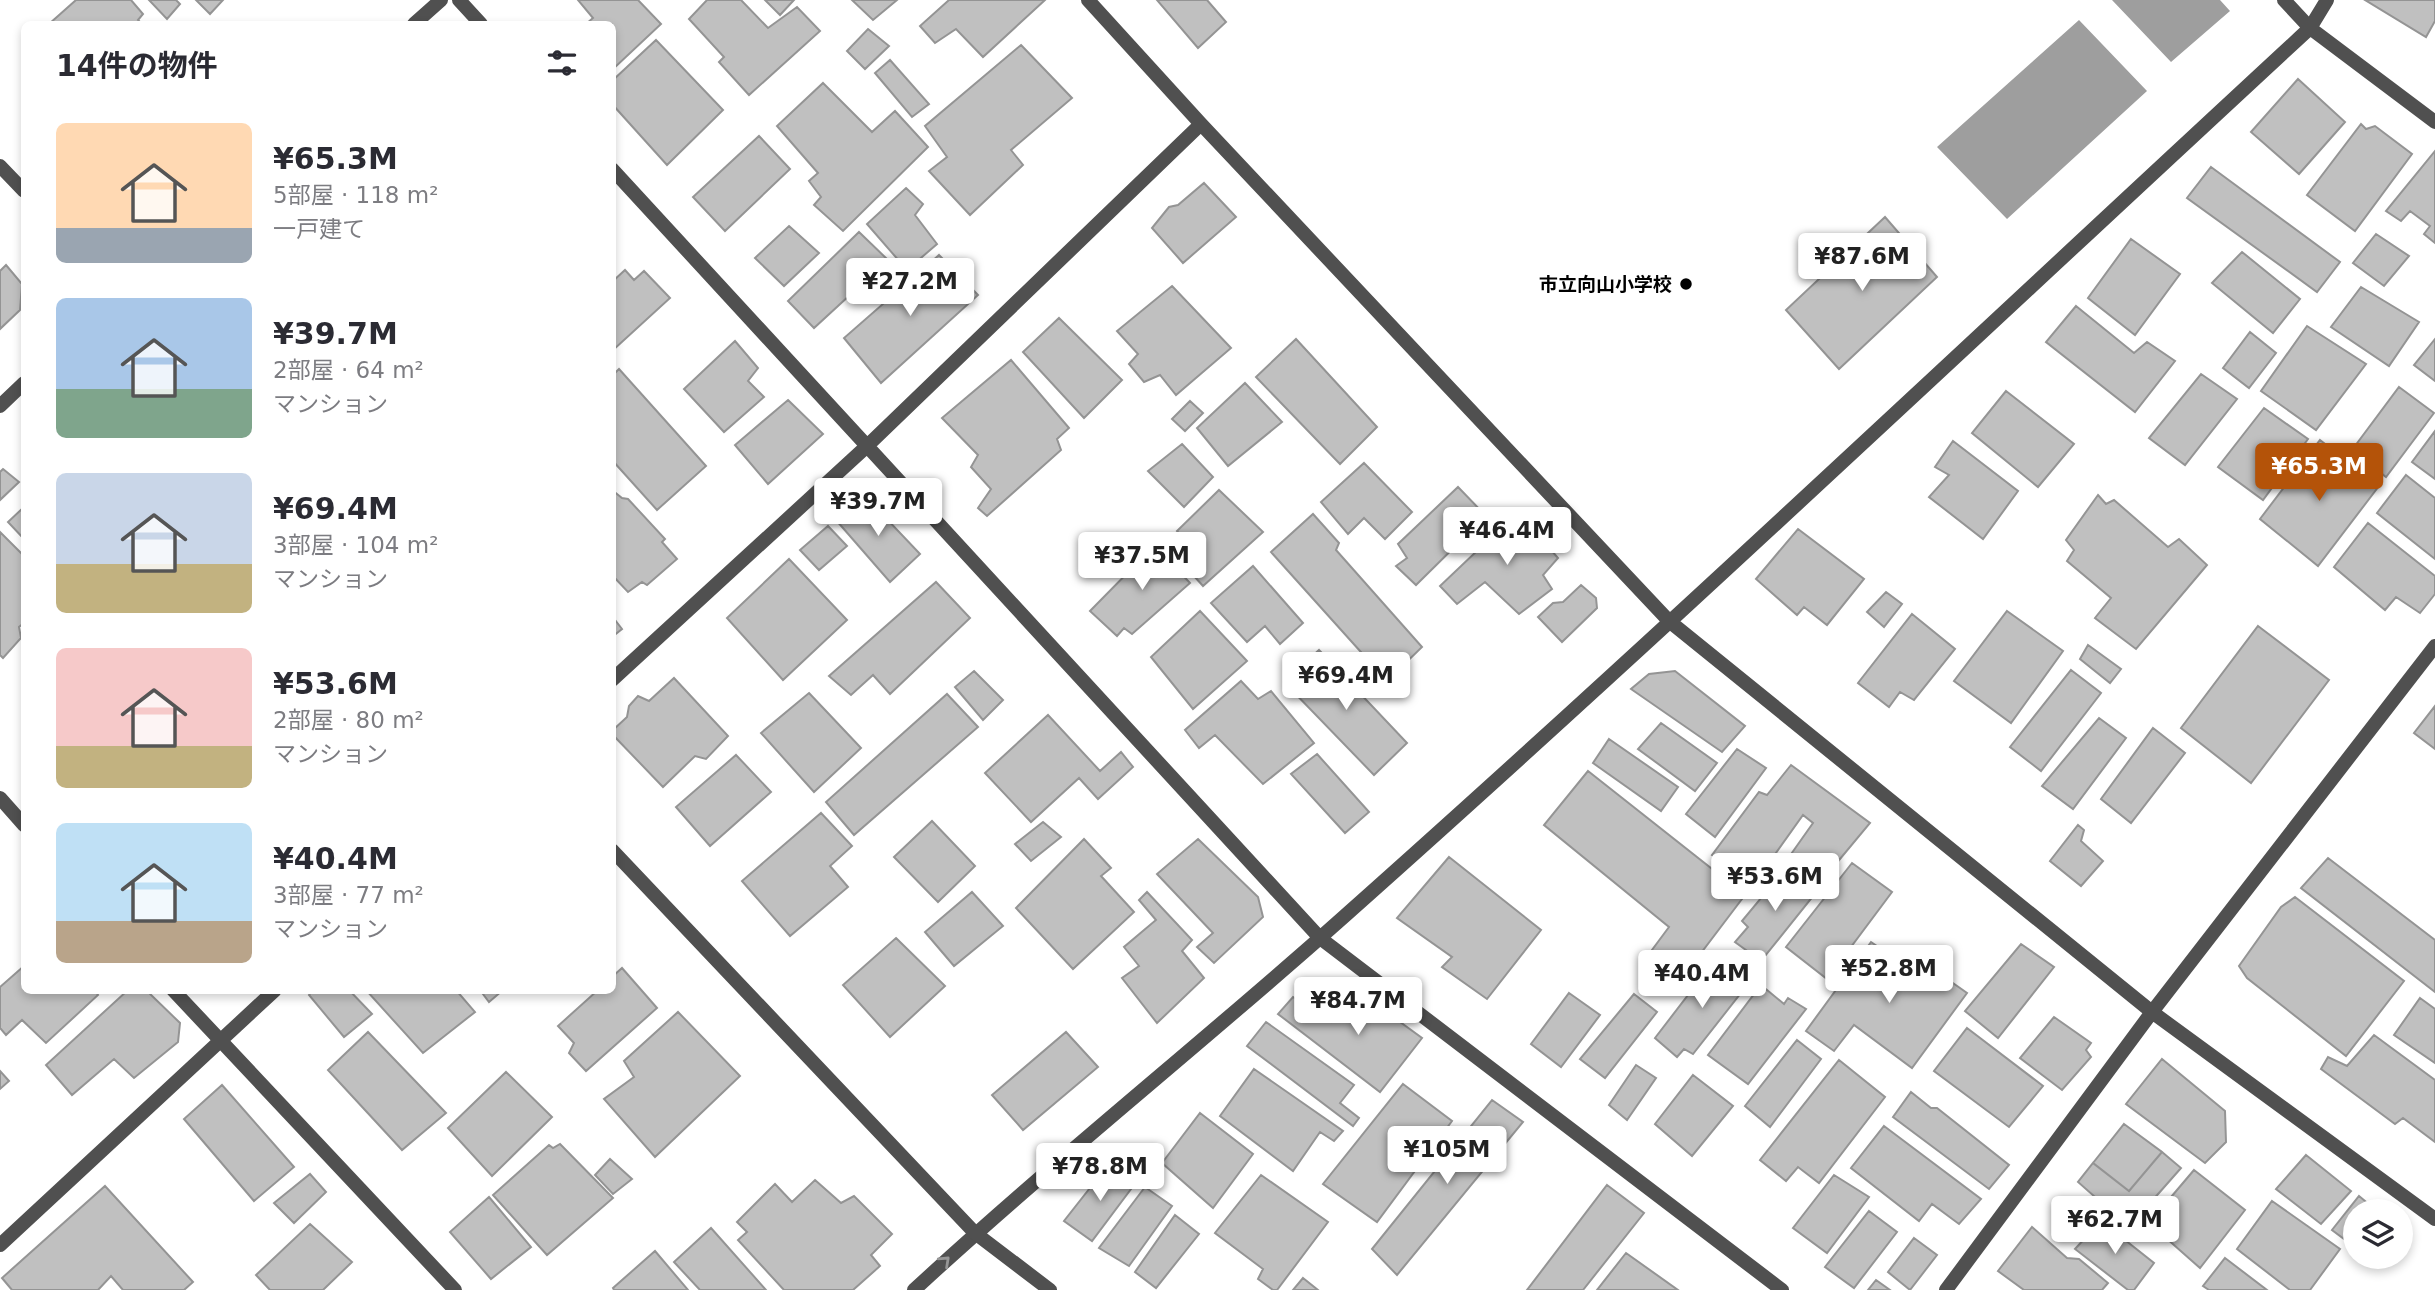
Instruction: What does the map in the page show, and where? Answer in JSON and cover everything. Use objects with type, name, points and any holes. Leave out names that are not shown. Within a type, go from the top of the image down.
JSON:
[{"type":"street","points":[[417,21],[441,0]]},
{"type":"street","points":[[459,0],[478,21]]},
{"type":"street","points":[[1088,0],[1201,124],[1670,621],[2151,1012],[2435,1219]]},
{"type":"street","points":[[2284,0],[2310,28],[2435,122]]},
{"type":"street","points":[[914,1290],[975,1233],[1320,938],[1670,621],[2310,28],[2327,0]]},
{"type":"street","points":[[616,676],[866,447],[1201,124]]},
{"type":"street","points":[[0,166],[21,188]]},
{"type":"street","points":[[616,173],[1320,938],[1782,1290]]},
{"type":"street","points":[[0,405],[21,386]]},
{"type":"street","points":[[1946,1290],[2151,1012],[2435,646]]},
{"type":"street","points":[[0,798],[21,822]]},
{"type":"street","points":[[616,854],[975,1233],[1050,1290]]},
{"type":"street","points":[[177,994],[455,1290]]},
{"type":"street","points":[[0,1245],[271,994]]},
{"type":"shaded area","points":[[2112,0],[2220,0],[2230,11],[2171,62]]},
{"type":"shaded area","points":[[2079,20],[2147,91],[2007,219],[1937,147]]},
{"type":"building","points":[[76,0],[131,0],[143,14],[139,21],[52,21]]},
{"type":"building","points":[[149,0],[176,0],[180,4],[167,19]]},
{"type":"building","points":[[196,0],[223,0],[210,14]]},
{"type":"building","points":[[578,0],[638,0],[661,24],[616,66],[616,21],[590,21],[593,18]]},
{"type":"building","points":[[707,0],[741,0],[768,28],[797,7],[820,31],[749,95],[719,62],[724,57],[689,19]]},
{"type":"building","points":[[765,0],[794,0],[780,15]]},
{"type":"building","points":[[852,0],[897,0],[873,20]]},
{"type":"building","points":[[949,0],[1045,0],[983,57],[956,29],[935,43],[920,26]]},
{"type":"building","points":[[1157,0],[1207,0],[1226,22],[1198,48]]},
{"type":"building","points":[[2365,0],[2435,0],[2435,21],[2426,37]]},
{"type":"building","points":[[868,29],[889,46],[865,69],[847,51]]},
{"type":"building","points":[[656,40],[723,110],[667,165],[616,108],[616,77]]},
{"type":"building","points":[[1021,45],[1072,98],[1011,150],[1023,165],[970,215],[929,171],[947,157],[925,126]]},
{"type":"building","points":[[890,60],[929,104],[912,117],[875,73]]},
{"type":"building","points":[[2298,79],[2345,122],[2299,174],[2251,132]]},
{"type":"building","points":[[823,83],[872,132],[895,111],[928,147],[843,231],[814,205],[821,197],[809,181],[818,173],[777,126]]},
{"type":"building","points":[[2361,124],[2366,129],[2375,126],[2412,154],[2355,231],[2307,195]]},
{"type":"building","points":[[759,136],[790,169],[725,231],[693,197]]},
{"type":"building","points":[[2435,151],[2435,243],[2424,234],[2430,226],[2410,211],[2401,221],[2386,211]]},
{"type":"building","points":[[2211,167],[2340,262],[2317,292],[2187,198]]},
{"type":"building","points":[[1204,183],[1236,217],[1183,263],[1152,228],[1169,207],[1178,205]]},
{"type":"building","points":[[906,188],[923,204],[915,215],[937,244],[907,270],[867,224]]},
{"type":"building","points":[[1885,217],[1937,277],[1839,369],[1786,310]]},
{"type":"building","points":[[789,226],[819,253],[784,286],[755,258]]},
{"type":"building","points":[[859,232],[888,260],[814,328],[788,301]]},
{"type":"building","points":[[2376,234],[2409,256],[2384,286],[2353,263]]},
{"type":"building","points":[[2131,239],[2180,274],[2135,335],[2088,298]]},
{"type":"building","points":[[2242,252],[2300,299],[2273,333],[2212,283]]},
{"type":"building","points":[[939,255],[978,295],[881,383],[844,338]]},
{"type":"building","points":[[6,265],[21,283],[21,297],[20,310],[0,329],[0,271]]},
{"type":"building","points":[[625,270],[634,280],[644,271],[670,298],[616,347],[616,278]]},
{"type":"building","points":[[1172,286],[1231,348],[1176,395],[1160,375],[1144,382],[1129,364],[1138,354],[1117,331]]},
{"type":"building","points":[[2361,287],[2419,322],[2389,366],[2331,327]]},
{"type":"building","points":[[2076,306],[2134,353],[2147,342],[2175,361],[2135,412],[2046,342]]},
{"type":"building","points":[[1059,318],[1122,380],[1084,418],[1023,352]]},
{"type":"building","points":[[2307,326],[2366,364],[2316,430],[2261,391]]},
{"type":"building","points":[[2250,332],[2276,353],[2249,388],[2223,368]]},
{"type":"building","points":[[1296,339],[1377,427],[1340,464],[1256,377]]},
{"type":"building","points":[[2435,339],[2435,381],[2414,365]]},
{"type":"building","points":[[735,341],[758,368],[748,381],[764,397],[724,432],[684,389]]},
{"type":"building","points":[[1011,360],[1069,428],[1057,439],[1061,450],[987,516],[978,508],[991,489],[971,467],[978,455],[942,418]]},
{"type":"building","points":[[619,369],[706,466],[657,510],[616,464],[616,372]]},
{"type":"building","points":[[2201,374],[2237,399],[2185,465],[2149,438]]},
{"type":"building","points":[[1245,383],[1282,422],[1228,466],[1197,428]]},
{"type":"building","points":[[2399,387],[2434,413],[2386,477],[2352,450]]},
{"type":"building","points":[[2006,391],[2074,444],[2038,487],[1972,433]]},
{"type":"building","points":[[788,400],[823,434],[768,484],[735,445]]},
{"type":"building","points":[[1190,401],[1203,413],[1185,431],[1172,419]]},
{"type":"building","points":[[2264,408],[2308,439],[2263,500],[2218,467]]},
{"type":"building","points":[[2435,431],[2435,479],[2412,462]]},
{"type":"building","points":[[2320,440],[2379,486],[2318,566],[2260,519]]},
{"type":"building","points":[[1953,441],[2018,491],[1983,539],[1929,497],[1949,475],[1935,467]]},
{"type":"building","points":[[1182,444],[1213,477],[1184,507],[1148,471]]},
{"type":"building","points":[[1364,463],[1412,512],[1385,539],[1364,518],[1348,534],[1321,502]]},
{"type":"building","points":[[3,469],[19,482],[0,500],[0,472]]},
{"type":"building","points":[[2406,475],[2435,498],[2435,559],[2377,513]]},
{"type":"building","points":[[1458,487],[1486,516],[1416,585],[1396,566],[1407,558],[1398,544]]},
{"type":"building","points":[[1219,490],[1263,532],[1203,586],[1185,566],[1199,554],[1177,531]]},
{"type":"building","points":[[616,493],[628,499],[665,539],[662,542],[677,559],[647,585],[642,582],[628,592],[616,579]]},
{"type":"building","points":[[864,495],[920,554],[890,582],[836,520]]},
{"type":"building","points":[[2098,495],[2106,504],[2114,500],[2168,547],[2179,539],[2207,565],[2136,649],[2095,618],[2111,598],[2067,561],[2074,550],[2066,540]]},
{"type":"building","points":[[21,510],[21,536],[8,522]]},
{"type":"building","points":[[1518,512],[1558,558],[1543,575],[1552,589],[1519,614],[1485,582],[1457,604],[1440,586]]},
{"type":"building","points":[[1313,514],[1339,543],[1336,550],[1422,647],[1387,681],[1271,552]]},
{"type":"building","points":[[2368,523],[2435,576],[2435,594],[2420,613],[2396,597],[2385,610],[2334,567]]},
{"type":"building","points":[[828,526],[847,546],[819,570],[800,550]]},
{"type":"building","points":[[1798,529],[1864,579],[1827,625],[1804,607],[1797,615],[1756,579]]},
{"type":"building","points":[[0,532],[21,553],[21,638],[3,658],[0,655]]},
{"type":"building","points":[[1171,546],[1182,558],[1175,567],[1190,583],[1132,634],[1124,628],[1117,636],[1090,611],[1153,547],[1163,551]]},
{"type":"building","points":[[789,559],[847,620],[783,680],[727,618]]},
{"type":"building","points":[[1253,566],[1303,623],[1280,644],[1265,626],[1247,642],[1211,603]]},
{"type":"building","points":[[936,582],[970,618],[890,694],[873,675],[851,695],[829,676]]},
{"type":"building","points":[[1581,585],[1596,598],[1597,608],[1562,642],[1538,617],[1553,603],[1563,602]]},
{"type":"building","points":[[1886,592],[1902,604],[1884,627],[1867,612]]},
{"type":"building","points":[[1200,611],[1247,661],[1193,709],[1151,657]]},
{"type":"building","points":[[2007,611],[2063,651],[2011,723],[1954,681]]},
{"type":"building","points":[[1912,614],[1955,649],[1914,700],[1900,692],[1889,707],[1858,683]]},
{"type":"building","points":[[616,621],[622,629],[616,634]]},
{"type":"building","points":[[2258,626],[2329,680],[2251,783],[2181,728]]},
{"type":"building","points":[[2088,645],[2121,669],[2110,683],[2080,659]]},
{"type":"building","points":[[1319,650],[1407,743],[1374,775],[1284,682]]},
{"type":"building","points":[[2071,670],[2101,693],[2041,771],[2010,747]]},
{"type":"building","points":[[974,671],[1003,700],[983,720],[955,687]]},
{"type":"building","points":[[1675,671],[1745,726],[1722,752],[1631,689],[1649,674]]},
{"type":"building","points":[[674,678],[728,736],[706,759],[695,756],[663,787],[616,738],[616,727],[627,717],[629,706],[638,696],[649,701]]},
{"type":"building","points":[[1241,681],[1258,699],[1271,691],[1314,743],[1263,784],[1215,735],[1199,748],[1185,730]]},
{"type":"building","points":[[809,693],[861,748],[814,792],[761,733]]},
{"type":"building","points":[[947,694],[978,727],[854,835],[826,802]]},
{"type":"building","points":[[2435,706],[2435,749],[2414,733]]},
{"type":"building","points":[[1048,715],[1100,771],[1121,752],[1133,767],[1098,799],[1079,778],[1031,822],[985,773]]},
{"type":"building","points":[[2099,718],[2126,738],[2073,809],[2042,786]]},
{"type":"building","points":[[1661,723],[1717,763],[1695,791],[1638,749]]},
{"type":"building","points":[[2153,728],[2185,753],[2131,823],[2101,799]]},
{"type":"building","points":[[1609,739],[1678,787],[1661,811],[1593,763]]},
{"type":"building","points":[[1737,749],[1766,768],[1715,837],[1686,814]]},
{"type":"building","points":[[1317,754],[1369,812],[1345,833],[1291,774]]},
{"type":"building","points":[[736,755],[771,792],[710,846],[676,807]]},
{"type":"building","points":[[1791,765],[1870,823],[1820,883],[1789,857],[1813,823],[1803,815],[1753,885],[1712,855],[1759,792],[1767,795]]},
{"type":"building","points":[[1588,771],[1745,895],[1682,978],[1649,954],[1669,927],[1544,825]]},
{"type":"building","points":[[821,813],[852,846],[830,866],[848,887],[790,936],[742,881]]},
{"type":"building","points":[[932,821],[975,866],[938,902],[894,857]]},
{"type":"building","points":[[1043,822],[1061,837],[1031,861],[1015,844]]},
{"type":"building","points":[[2078,825],[2084,830],[2081,841],[2103,861],[2081,886],[2050,861]]},
{"type":"building","points":[[1084,839],[1111,868],[1101,876],[1134,912],[1073,969],[1016,908]]},
{"type":"building","points":[[1198,839],[1258,897],[1263,917],[1214,963],[1197,947],[1213,933],[1157,874]]},
{"type":"building","points":[[1449,857],[1541,930],[1487,999],[1442,967],[1452,957],[1397,918]]},
{"type":"building","points":[[2328,858],[2435,940],[2435,992],[2301,888]]},
{"type":"building","points":[[1852,863],[1892,892],[1827,979],[1786,947]]},
{"type":"building","points":[[1786,868],[1818,890],[1761,961],[1735,942],[1748,927],[1742,921]]},
{"type":"building","points":[[972,892],[1003,926],[954,966],[925,932]]},
{"type":"building","points":[[1147,892],[1192,940],[1182,951],[1204,978],[1157,1023],[1122,978],[1139,966],[1124,947],[1156,920],[1139,900]]},
{"type":"building","points":[[2295,897],[2404,981],[2346,1056],[2247,978],[2239,966],[2281,907]]},
{"type":"building","points":[[896,938],[945,986],[890,1037],[843,985]]},
{"type":"building","points":[[1871,942],[1908,967],[1916,957],[1967,993],[1912,1068],[1854,1025],[1834,1051],[1806,1031]]},
{"type":"building","points":[[2021,944],[2054,967],[1998,1038],[1965,1011]]},
{"type":"building","points":[[1715,960],[1748,984],[1693,1054],[1684,1049],[1677,1057],[1655,1038]]},
{"type":"building","points":[[622,968],[657,1008],[586,1071],[569,1053],[574,1043],[558,1026],[594,994],[616,994],[616,973]]},
{"type":"building","points":[[21,969],[21,994],[98,995],[46,1043],[22,1020],[6,1035],[0,1028],[0,987]]},
{"type":"building","points":[[1761,985],[1784,1004],[1788,998],[1806,1009],[1748,1084],[1708,1055]]},
{"type":"building","points":[[1359,992],[1422,1038],[1380,1092],[1278,1014],[1293,997],[1331,1022]]},
{"type":"building","points":[[1569,993],[1600,1015],[1561,1067],[1531,1044]]},
{"type":"building","points":[[124,994],[150,994],[180,1023],[178,1042],[134,1078],[114,1059],[72,1095],[46,1065]]},
{"type":"building","points":[[353,994],[372,1014],[344,1037],[309,995]]},
{"type":"building","points":[[370,994],[459,994],[475,1012],[423,1053]]},
{"type":"building","points":[[483,994],[498,994],[489,1002]]},
{"type":"building","points":[[1634,994],[1657,1012],[1605,1078],[1580,1059]]},
{"type":"building","points":[[2420,998],[2435,1009],[2435,1063],[2394,1035]]},
{"type":"building","points":[[678,1012],[740,1076],[655,1157],[604,1099],[634,1077],[624,1061]]},
{"type":"building","points":[[2054,1017],[2091,1043],[2086,1050],[2091,1057],[2062,1090],[2020,1058]]},
{"type":"building","points":[[1266,1022],[1354,1085],[1340,1103],[1359,1118],[1353,1126],[1247,1046]]},
{"type":"building","points":[[1967,1028],[2043,1086],[2009,1127],[1934,1071]]},
{"type":"building","points":[[368,1032],[446,1113],[402,1150],[328,1070]]},
{"type":"building","points":[[1066,1032],[1098,1067],[1023,1130],[992,1095]]},
{"type":"building","points":[[2374,1035],[2435,1080],[2435,1142],[2403,1118],[2395,1124],[2321,1069],[2328,1057],[2347,1066]]},
{"type":"building","points":[[1797,1040],[1821,1059],[1770,1127],[1745,1106]]},
{"type":"building","points":[[2162,1059],[2225,1111],[2226,1142],[2205,1163],[2126,1104]]},
{"type":"building","points":[[1839,1060],[1885,1097],[1819,1183],[1798,1167],[1786,1181],[1760,1160]]},
{"type":"building","points":[[1636,1065],[1656,1078],[1627,1120],[1609,1105]]},
{"type":"building","points":[[1254,1069],[1343,1131],[1334,1141],[1320,1132],[1293,1171],[1220,1116]]},
{"type":"building","points":[[0,1071],[9,1081],[0,1089]]},
{"type":"building","points":[[506,1072],[552,1117],[492,1176],[448,1128]]},
{"type":"building","points":[[1693,1075],[1733,1106],[1692,1156],[1655,1124]]},
{"type":"building","points":[[1403,1084],[1452,1121],[1377,1222],[1323,1184]]},
{"type":"building","points":[[222,1085],[294,1167],[254,1201],[184,1119]]},
{"type":"building","points":[[1911,1092],[1931,1108],[1937,1108],[2009,1165],[1989,1189],[1893,1117]]},
{"type":"building","points":[[1492,1100],[1523,1122],[1397,1275],[1372,1249]]},
{"type":"building","points":[[1200,1113],[1253,1154],[1213,1208],[1162,1163]]},
{"type":"building","points":[[2124,1124],[2162,1152],[2129,1191],[2093,1163]]},
{"type":"building","points":[[1884,1126],[1981,1199],[1959,1224],[1932,1204],[1919,1221],[1851,1168]]},
{"type":"building","points":[[560,1144],[613,1198],[547,1255],[493,1195],[549,1145],[553,1148]]},
{"type":"building","points":[[2162,1152],[2181,1168],[2129,1227],[2078,1182],[2093,1163],[2129,1191]]},
{"type":"building","points":[[2306,1155],[2351,1191],[2321,1224],[2276,1189]]},
{"type":"building","points":[[610,1159],[632,1179],[613,1194],[595,1175]]},
{"type":"building","points":[[1114,1166],[1137,1181],[1092,1241],[1064,1221],[1101,1174],[1108,1174]]},
{"type":"building","points":[[2194,1170],[2245,1210],[2200,1268],[2149,1223]]},
{"type":"building","points":[[310,1174],[326,1192],[294,1223],[274,1203]]},
{"type":"building","points":[[1261,1175],[1328,1222],[1277,1290],[1258,1279],[1263,1269],[1215,1233]]},
{"type":"building","points":[[1834,1175],[1869,1197],[1827,1253],[1793,1228]]},
{"type":"building","points":[[815,1180],[841,1203],[854,1196],[892,1234],[871,1255],[880,1266],[853,1290],[784,1290],[738,1240],[747,1232],[737,1222],[775,1184],[792,1202]]},
{"type":"building","points":[[1607,1185],[1644,1213],[1583,1290],[1527,1290]]},
{"type":"building","points":[[105,1186],[193,1282],[184,1290],[123,1290],[111,1276],[98,1290],[12,1290],[2,1278]]},
{"type":"building","points":[[1145,1187],[1172,1206],[1129,1266],[1099,1248]]},
{"type":"building","points":[[489,1197],[531,1247],[491,1279],[450,1232]]},
{"type":"building","points":[[2272,1201],[2340,1249],[2310,1290],[2290,1290],[2237,1249]]},
{"type":"building","points":[[1869,1211],[1897,1232],[1854,1288],[1825,1267]]},
{"type":"building","points":[[1175,1215],[1199,1234],[1156,1288],[1135,1272]]},
{"type":"building","points":[[2343,1216],[2343,1238],[2332,1230]]},
{"type":"building","points":[[2101,1221],[2154,1263],[2134,1290],[2128,1290],[2075,1249]]},
{"type":"building","points":[[310,1224],[352,1262],[323,1290],[270,1290],[256,1275]]},
{"type":"building","points":[[2032,1227],[2067,1258],[2079,1259],[2108,1283],[2102,1290],[2024,1290],[1998,1271]]},
{"type":"building","points":[[711,1228],[766,1290],[700,1290],[674,1262]]},
{"type":"building","points":[[1914,1238],[1937,1255],[1910,1290],[1888,1272]]},
{"type":"building","points":[[655,1251],[688,1290],[614,1290],[613,1288]]},
{"type":"building","points":[[1626,1253],[1678,1290],[1597,1290]]},
{"type":"building","points":[[2225,1258],[2267,1290],[2209,1290],[2203,1286]]},
{"type":"building","points":[[1303,1278],[1318,1290],[1293,1290]]},
{"type":"building","points":[[1876,1280],[1890,1290],[1868,1290]]},
{"type":"place","name":"市立向山小学校","points":[[1686,284]]}]
